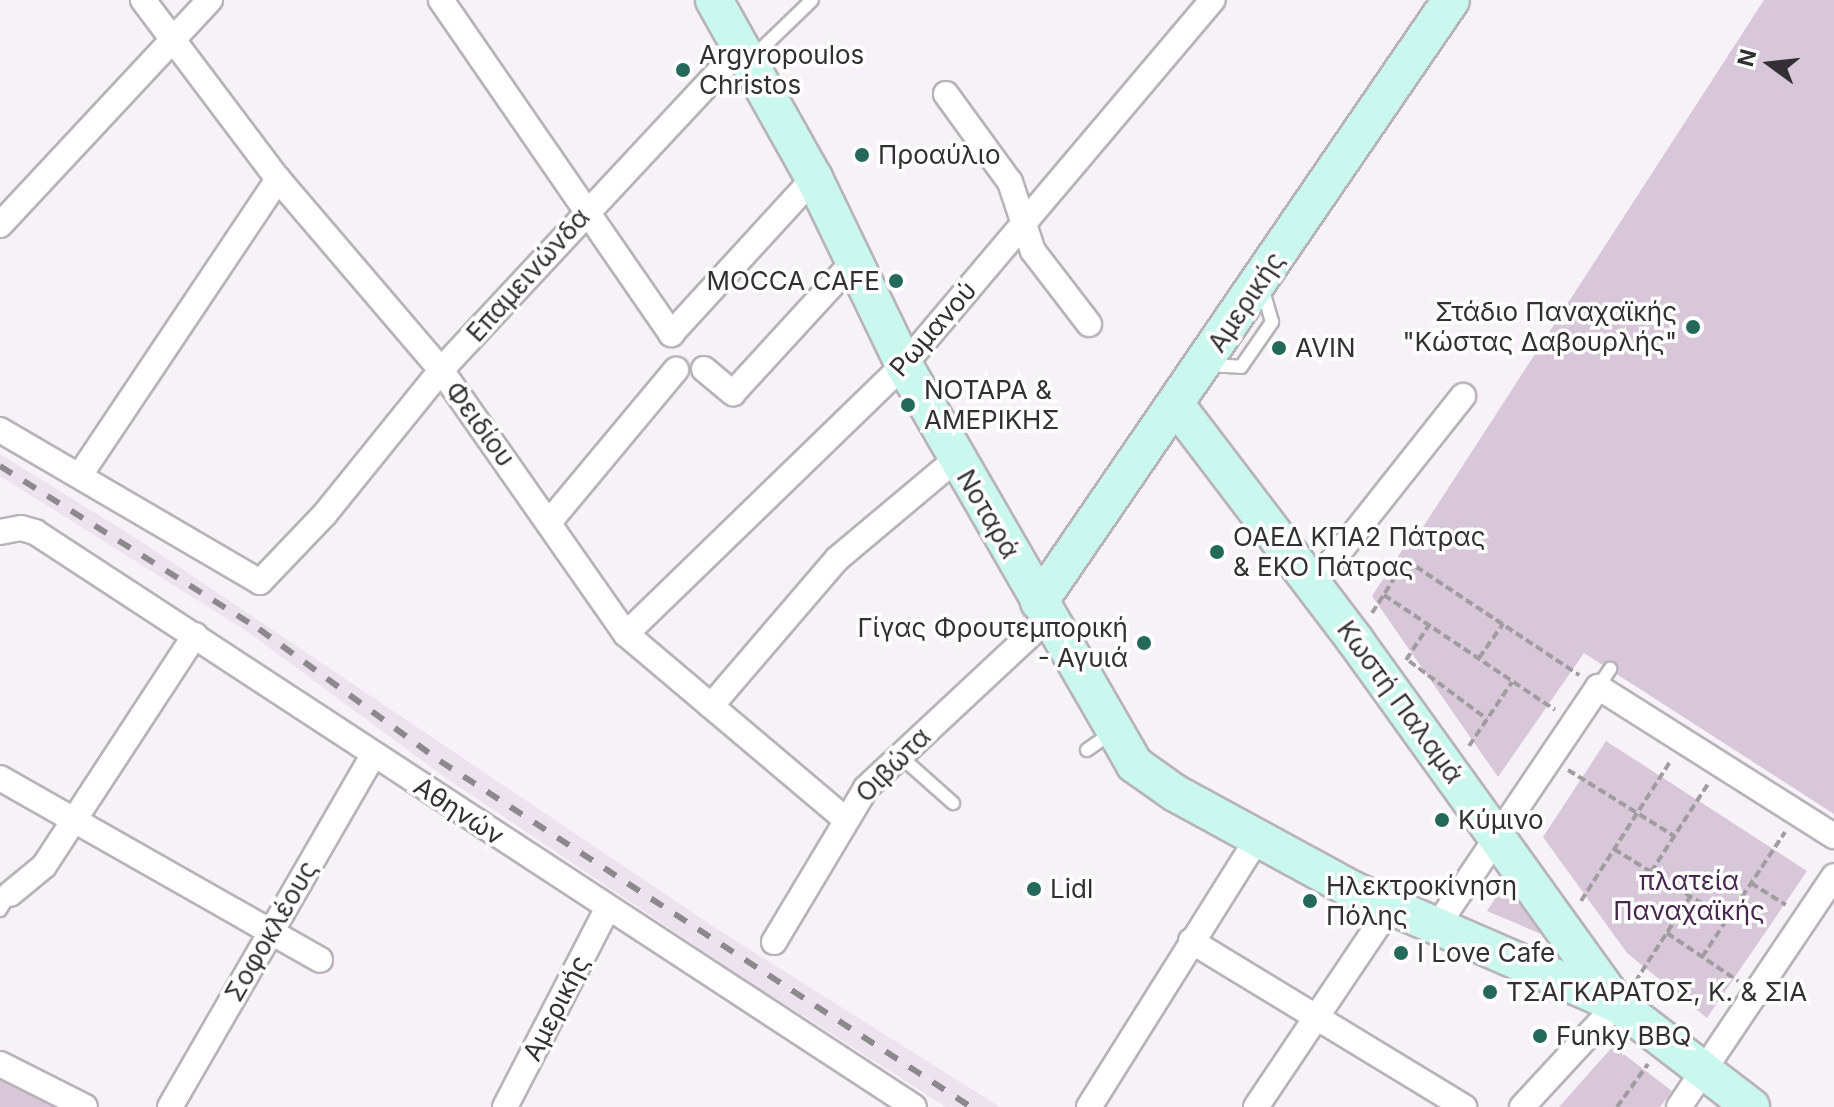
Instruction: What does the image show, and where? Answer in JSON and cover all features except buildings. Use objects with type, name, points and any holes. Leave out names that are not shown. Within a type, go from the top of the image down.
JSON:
[{"type":"main road","name":"Νοταρά","points":[[714,0],[814,178],[904,365],[1044,610],[1100,741],[1146,775],[1257,839],[1391,906],[1619,1005]]},
{"type":"main road","name":"Αμερικής","points":[[1044,610],[1176,405],[1451,0]]},
{"type":"main road","name":"Κωστή Παλαμά","points":[[1176,405],[1355,640],[1397,672],[1450,773],[1619,1005]]},
{"type":"main road","points":[[1619,1005],[1751,1107]]},
{"type":"street","name":"Φειδίου","points":[[143,0],[278,179],[441,370],[550,521],[626,634],[844,818]]},
{"type":"street","points":[[0,225],[175,42],[210,0]]},
{"type":"street","points":[[441,0],[671,334],[814,178]]},
{"type":"street","name":"Ρωμανού","points":[[626,634],[904,365],[1212,0]]},
{"type":"street","name":"Επαμεινώνδα","points":[[80,475],[260,582],[315,526],[441,370],[585,212],[746,53]]},
{"type":"street","points":[[946,94],[1010,182],[1033,251],[1089,324]]},
{"type":"street","points":[[0,430],[80,475],[278,179]]},
{"type":"street","points":[[704,369],[733,393],[854,261]]},
{"type":"street","points":[[550,521],[676,370]]},
{"type":"street","points":[[1314,584],[1463,396]]},
{"type":"street","points":[[711,706],[810,586],[886,514],[956,459]]},
{"type":"street","name":"Αθηνών","points":[[0,532],[21,528],[35,532],[900,1103]]},
{"type":"street","name":"Οιβώτα","points":[[774,942],[844,818],[900,756],[1044,610]]},
{"type":"street","points":[[5,902],[38,874],[195,635]]},
{"type":"street","points":[[1437,926],[1604,678],[1683,741],[1834,836]]},
{"type":"street","name":"Σοφοκλέους","points":[[170,1107],[373,755]]},
{"type":"street","points":[[0,778],[320,960]]},
{"type":"street","points":[[1089,1107],[1257,839]]},
{"type":"street","points":[[1679,1107],[1834,876]]},
{"type":"street","points":[[1256,1107],[1391,906]]},
{"type":"street","name":"Αμερικής","points":[[505,1107],[607,909]]},
{"type":"street","points":[[1191,941],[1464,1107]]},
{"type":"street","points":[[1522,1107],[1619,1005]]},
{"type":"street","points":[[0,1064],[85,1107]]},
{"type":"lane","points":[[746,53],[812,0]]},
{"type":"lane","points":[[900,756],[953,803]]},
{"type":"path","points":[[1355,640],[1406,560],[1577,673]]},
{"type":"path","points":[[1384,595],[1573,723]]},
{"type":"path","points":[[1478,659],[1503,624]]},
{"type":"path","points":[[1429,625],[1397,672],[1487,719]]},
{"type":"path","points":[[1450,773],[1512,682]]},
{"type":"path","points":[[1564,928],[1683,741]]},
{"type":"path","points":[[1549,759],[1674,836]]},
{"type":"path","points":[[1651,872],[1720,765]]},
{"type":"path","points":[[1702,957],[1797,814]]},
{"type":"path","points":[[1614,849],[1727,919]]},
{"type":"path","points":[[1751,883],[1806,918]]},
{"type":"path","points":[[1619,1005],[1690,897]]},
{"type":"path","points":[[1667,933],[1756,993]]},
{"type":"path","points":[[1617,1107],[1665,1041]]},
{"type":"shaded area","points":[[0,454],[142,542],[714,927],[1000,1107],[946,1107],[739,975],[443,776],[248,632],[0,476]]},
{"type":"green space","name":"Στάδιο Παναχαϊκής \"Κώστας Δαβουρλής\"","points":[[1764,0],[1834,0],[1834,814],[1584,653],[1498,777],[1372,596],[1410,538],[1414,541]]},
{"type":"green space","name":"πλατεία Παναχαϊκής","points":[[1606,741],[1807,871],[1707,1018],[1627,953],[1543,837]]},
{"type":"green space","points":[[1510,876],[1553,939],[1487,911]]},
{"type":"green space","points":[[1613,1046],[1672,1091],[1660,1107],[1559,1107]]},
{"type":"green space","points":[[0,1073],[65,1107],[0,1107]]},
{"type":"railway","points":[[0,466],[259,629],[440,761],[971,1107]]},
{"type":"place","name":"Argyropoulos Christos","points":[[683,70]]},
{"type":"place","name":"Προαύλιο","points":[[862,155]]},
{"type":"place","name":"MOCCA CAFE","points":[[896,281]]},
{"type":"place","name":"Στάδιο Παναχαϊκής \"Κώστας Δαβουρλής\"","points":[[1693,327]]},
{"type":"place","name":"AVIN","points":[[1279,348]]},
{"type":"place","name":"ΝΟΤΑΡΑ & ΑΜΕΡΙΚΗΣ","points":[[908,405]]},
{"type":"place","name":"ΟΑΕΔ ΚΠΑ2 Πάτρας & ΕΚΟ Πάτρας","points":[[1217,552]]},
{"type":"place","name":"Γίγας Φρουτεμπορική - Αγυιά","points":[[1144,643]]},
{"type":"place","name":"Κύμινο","points":[[1442,820]]},
{"type":"place","name":"Lidl","points":[[1034,889]]},
{"type":"place","name":"Ηλεκτροκίνηση Πόλης","points":[[1310,901]]},
{"type":"place","name":"I Love Cafe","points":[[1401,953]]},
{"type":"place","name":"ΤΣΑΓΚΑΡΑΤΟΣ, Κ. & ΣΙΑ","points":[[1490,992]]},
{"type":"place","name":"Funky BBQ","points":[[1540,1036]]}]
